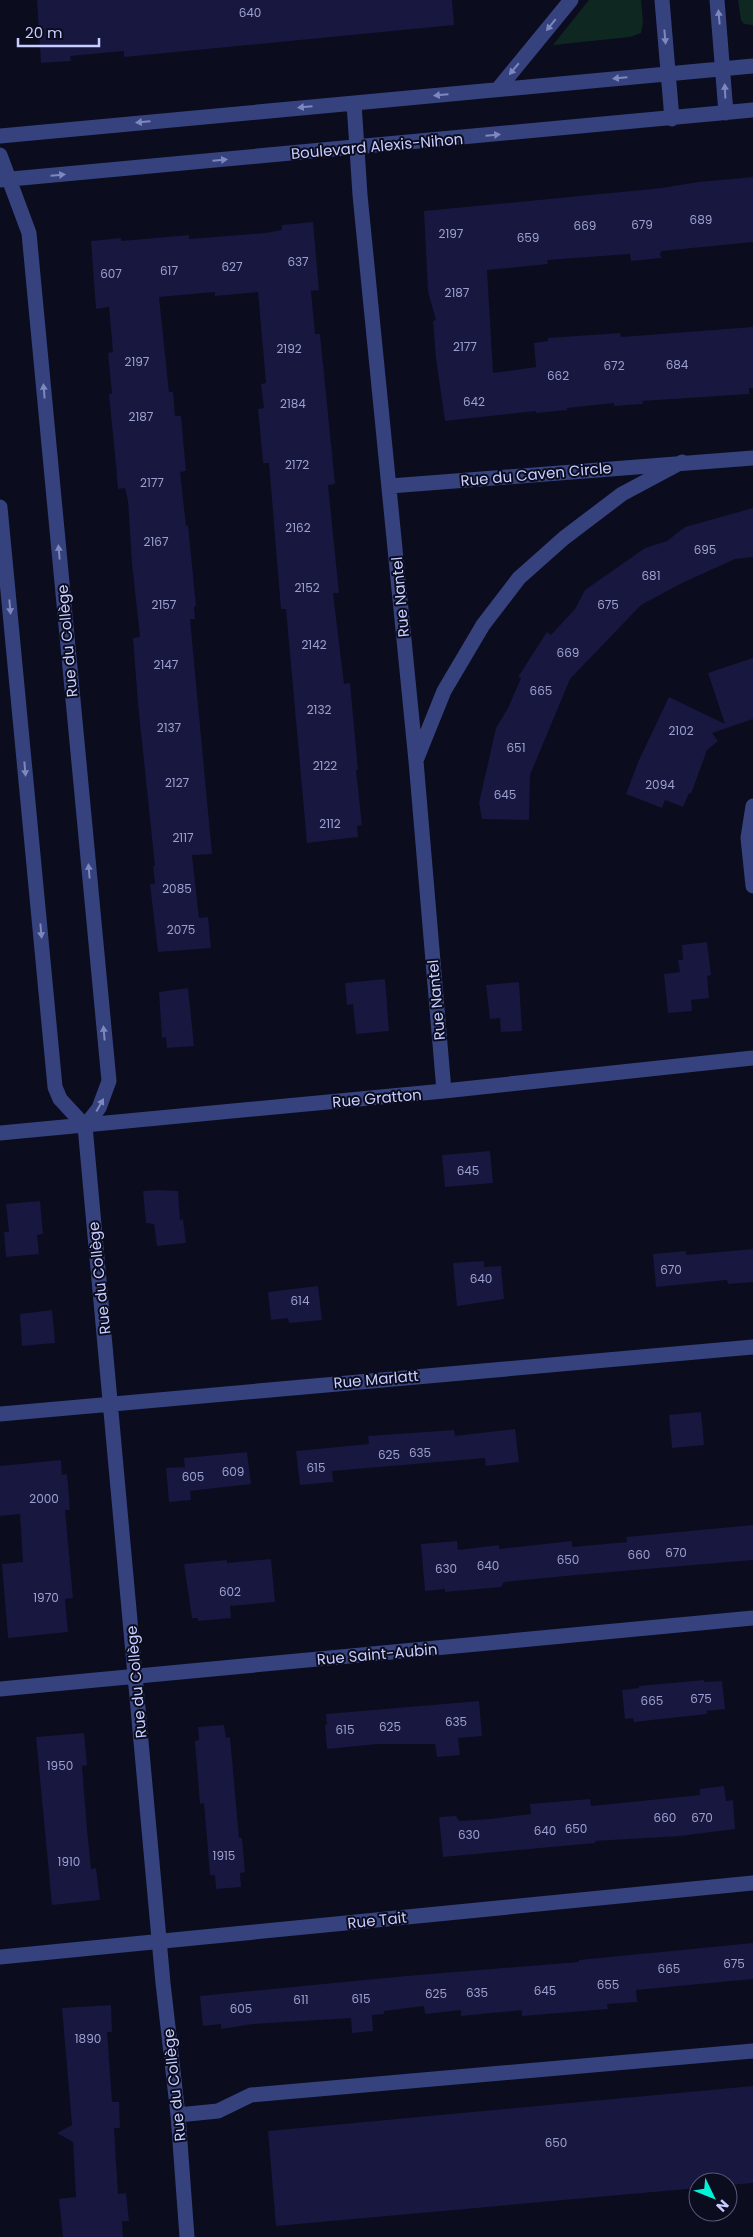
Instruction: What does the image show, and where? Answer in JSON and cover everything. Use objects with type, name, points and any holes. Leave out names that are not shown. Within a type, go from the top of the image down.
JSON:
[{"type":"street","points":[[498,89],[571,0]]},
{"type":"street","points":[[662,0],[672,119]]},
{"type":"street","points":[[717,0],[726,113]]},
{"type":"street","points":[[0,136],[753,66]]},
{"type":"street","name":"Rue Nantel","points":[[354,103],[416,761],[444,1091]]},
{"type":"street","name":"Boulevard Alexis-Nihon","points":[[5,180],[753,110]]},
{"type":"street","name":"Rue du Collège","points":[[0,154],[5,180],[29,232],[109,1081],[99,1108],[85,1126],[160,1942],[178,2115],[187,2237]]},
{"type":"street","name":"Rue du Caven Circle","points":[[390,486],[753,458]]},
{"type":"street","name":"Rue du Caven Circle","points":[[416,761],[444,691],[483,625],[519,578],[564,538],[622,494],[682,462]]},
{"type":"street","points":[[0,507],[56,1087],[60,1099],[85,1126]]},
{"type":"street","points":[[753,806],[748,838],[753,886]]},
{"type":"street","name":"Rue Gratton","points":[[0,1133],[444,1091],[753,1058]]},
{"type":"street","name":"Rue Marlatt","points":[[0,1414],[753,1346]]},
{"type":"street","name":"Rue Saint-Aubin","points":[[0,1689],[753,1618]]},
{"type":"street","name":"Rue Tait","points":[[0,1957],[753,1883]]},
{"type":"street","points":[[178,2115],[218,2111],[251,2095],[753,2051]]},
{"type":"green space","points":[[589,0],[641,0],[643,22],[641,33],[630,37],[553,45]]},
{"type":"green space","points":[[738,0],[753,0],[753,25],[744,24],[741,20]]},
{"type":"building","points":[[37,0],[452,0],[454,25],[124,57],[124,51],[70,56],[71,61],[41,63]]},
{"type":"building","points":[[753,177],[753,242],[662,251],[660,253],[661,258],[631,261],[630,254],[547,260],[548,264],[487,270],[493,373],[536,367],[534,343],[548,341],[548,338],[620,333],[621,337],[753,327],[753,388],[749,388],[749,394],[642,401],[643,404],[614,406],[614,403],[567,408],[567,410],[536,413],[536,411],[445,421],[436,359],[433,321],[436,320],[428,292],[424,211],[662,188],[698,182]]},
{"type":"building","points":[[313,222],[319,290],[311,291],[315,334],[320,334],[335,484],[328,485],[339,593],[333,593],[344,684],[350,683],[362,825],[357,826],[358,837],[307,843],[286,609],[281,609],[269,463],[263,463],[258,409],[264,408],[261,384],[266,383],[258,292],[215,296],[215,292],[159,297],[169,392],[173,392],[175,416],[181,416],[186,471],[180,472],[186,526],[188,525],[196,606],[194,607],[195,619],[190,619],[212,854],[192,855],[199,918],[208,917],[211,948],[158,952],[150,884],[155,884],[153,866],[155,866],[133,638],[140,637],[128,501],[125,488],[118,489],[109,394],[112,394],[108,353],[113,352],[109,307],[96,309],[91,241],[121,238],[121,241],[189,235],[189,239],[266,233],[282,230],[282,225]]},
{"type":"building","points":[[753,508],[753,557],[735,559],[682,583],[641,605],[570,679],[530,775],[529,820],[482,819],[479,803],[496,728],[508,708],[521,678],[518,677],[547,632],[551,635],[575,609],[585,590],[645,548],[667,541],[685,527]]},
{"type":"building","points":[[753,658],[753,719],[712,733],[718,741],[707,750],[691,794],[689,793],[683,807],[665,800],[662,808],[626,794],[639,760],[669,697],[725,724],[708,673]]},
{"type":"building","points":[[707,942],[711,975],[707,976],[709,998],[691,1000],[692,1011],[668,1013],[664,974],[680,972],[678,960],[683,960],[682,945]]},
{"type":"building","points":[[385,979],[389,1031],[356,1034],[353,1004],[347,1005],[345,983]]},
{"type":"building","points":[[519,982],[522,1031],[501,1032],[500,1018],[490,1019],[486,985]]},
{"type":"building","points":[[188,988],[194,1046],[167,1048],[166,1037],[162,1038],[159,992]]},
{"type":"building","points":[[490,1151],[493,1183],[445,1187],[442,1155]]},
{"type":"building","points":[[143,1191],[178,1191],[180,1220],[183,1219],[186,1243],[157,1246],[154,1224],[146,1223]]},
{"type":"building","points":[[40,1201],[43,1234],[37,1235],[39,1254],[6,1257],[4,1232],[9,1232],[6,1204]]},
{"type":"building","points":[[753,1249],[753,1282],[728,1284],[727,1280],[656,1287],[653,1254],[686,1251],[686,1255]]},
{"type":"building","points":[[484,1261],[484,1267],[501,1266],[504,1299],[457,1306],[453,1263]]},
{"type":"building","points":[[318,1286],[322,1320],[289,1323],[288,1318],[271,1320],[268,1292]]},
{"type":"building","points":[[52,1310],[55,1343],[22,1346],[20,1314]]},
{"type":"building","points":[[701,1412],[704,1445],[672,1448],[669,1415]]},
{"type":"building","points":[[515,1429],[519,1462],[486,1466],[485,1458],[332,1471],[333,1482],[300,1485],[296,1451],[369,1444],[368,1436],[454,1430],[455,1436]]},
{"type":"building","points":[[247,1452],[251,1484],[190,1491],[191,1500],[169,1502],[166,1468],[185,1467],[184,1458]]},
{"type":"building","points":[[61,1460],[62,1475],[67,1474],[70,1510],[65,1510],[73,1598],[65,1599],[68,1632],[8,1638],[2,1564],[23,1562],[20,1514],[0,1516],[0,1466]]},
{"type":"building","points":[[753,1525],[753,1560],[504,1582],[501,1587],[445,1592],[445,1589],[425,1591],[421,1544],[457,1541],[458,1550],[499,1545],[499,1549],[572,1541],[572,1547],[627,1542],[626,1537]]},
{"type":"building","points":[[271,1559],[275,1602],[230,1606],[231,1618],[198,1621],[198,1618],[192,1618],[184,1564],[227,1560],[227,1563]]},
{"type":"building","points":[[704,1680],[704,1682],[722,1681],[725,1709],[706,1711],[707,1714],[634,1722],[633,1718],[625,1719],[622,1690],[639,1688],[639,1686]]},
{"type":"building","points":[[479,1701],[482,1736],[458,1738],[460,1755],[437,1757],[435,1744],[377,1744],[327,1749],[326,1714]]},
{"type":"building","points":[[224,1725],[226,1738],[230,1737],[239,1838],[242,1838],[245,1872],[240,1873],[241,1887],[216,1889],[215,1875],[210,1875],[204,1803],[200,1804],[195,1741],[199,1740],[198,1727]]},
{"type":"building","points":[[84,1733],[87,1765],[82,1766],[87,1829],[91,1869],[96,1868],[100,1900],[52,1905],[36,1737]]},
{"type":"building","points":[[724,1786],[726,1801],[733,1800],[735,1829],[680,1836],[595,1841],[595,1843],[443,1857],[439,1817],[456,1816],[459,1821],[490,1819],[531,1814],[530,1804],[590,1799],[591,1806],[700,1795],[700,1789]]},
{"type":"building","points":[[753,1943],[753,1979],[636,1990],[637,2002],[607,2004],[608,2009],[522,2016],[522,2010],[461,2016],[461,2010],[425,2014],[424,2006],[384,2011],[384,2014],[372,2015],[373,2031],[352,2033],[351,2018],[253,2024],[221,2029],[221,2024],[203,2026],[200,1996],[406,1976],[579,1962],[579,1960]]},
{"type":"building","points":[[111,2005],[112,2032],[107,2032],[112,2102],[119,2102],[120,2128],[114,2128],[118,2194],[126,2193],[129,2221],[122,2221],[123,2237],[63,2237],[59,2199],[76,2197],[73,2142],[57,2133],[72,2125],[62,2008]]},
{"type":"building","points":[[753,2086],[753,2183],[738,2184],[738,2172],[688,2172],[688,2189],[276,2226],[268,2131]]}]
